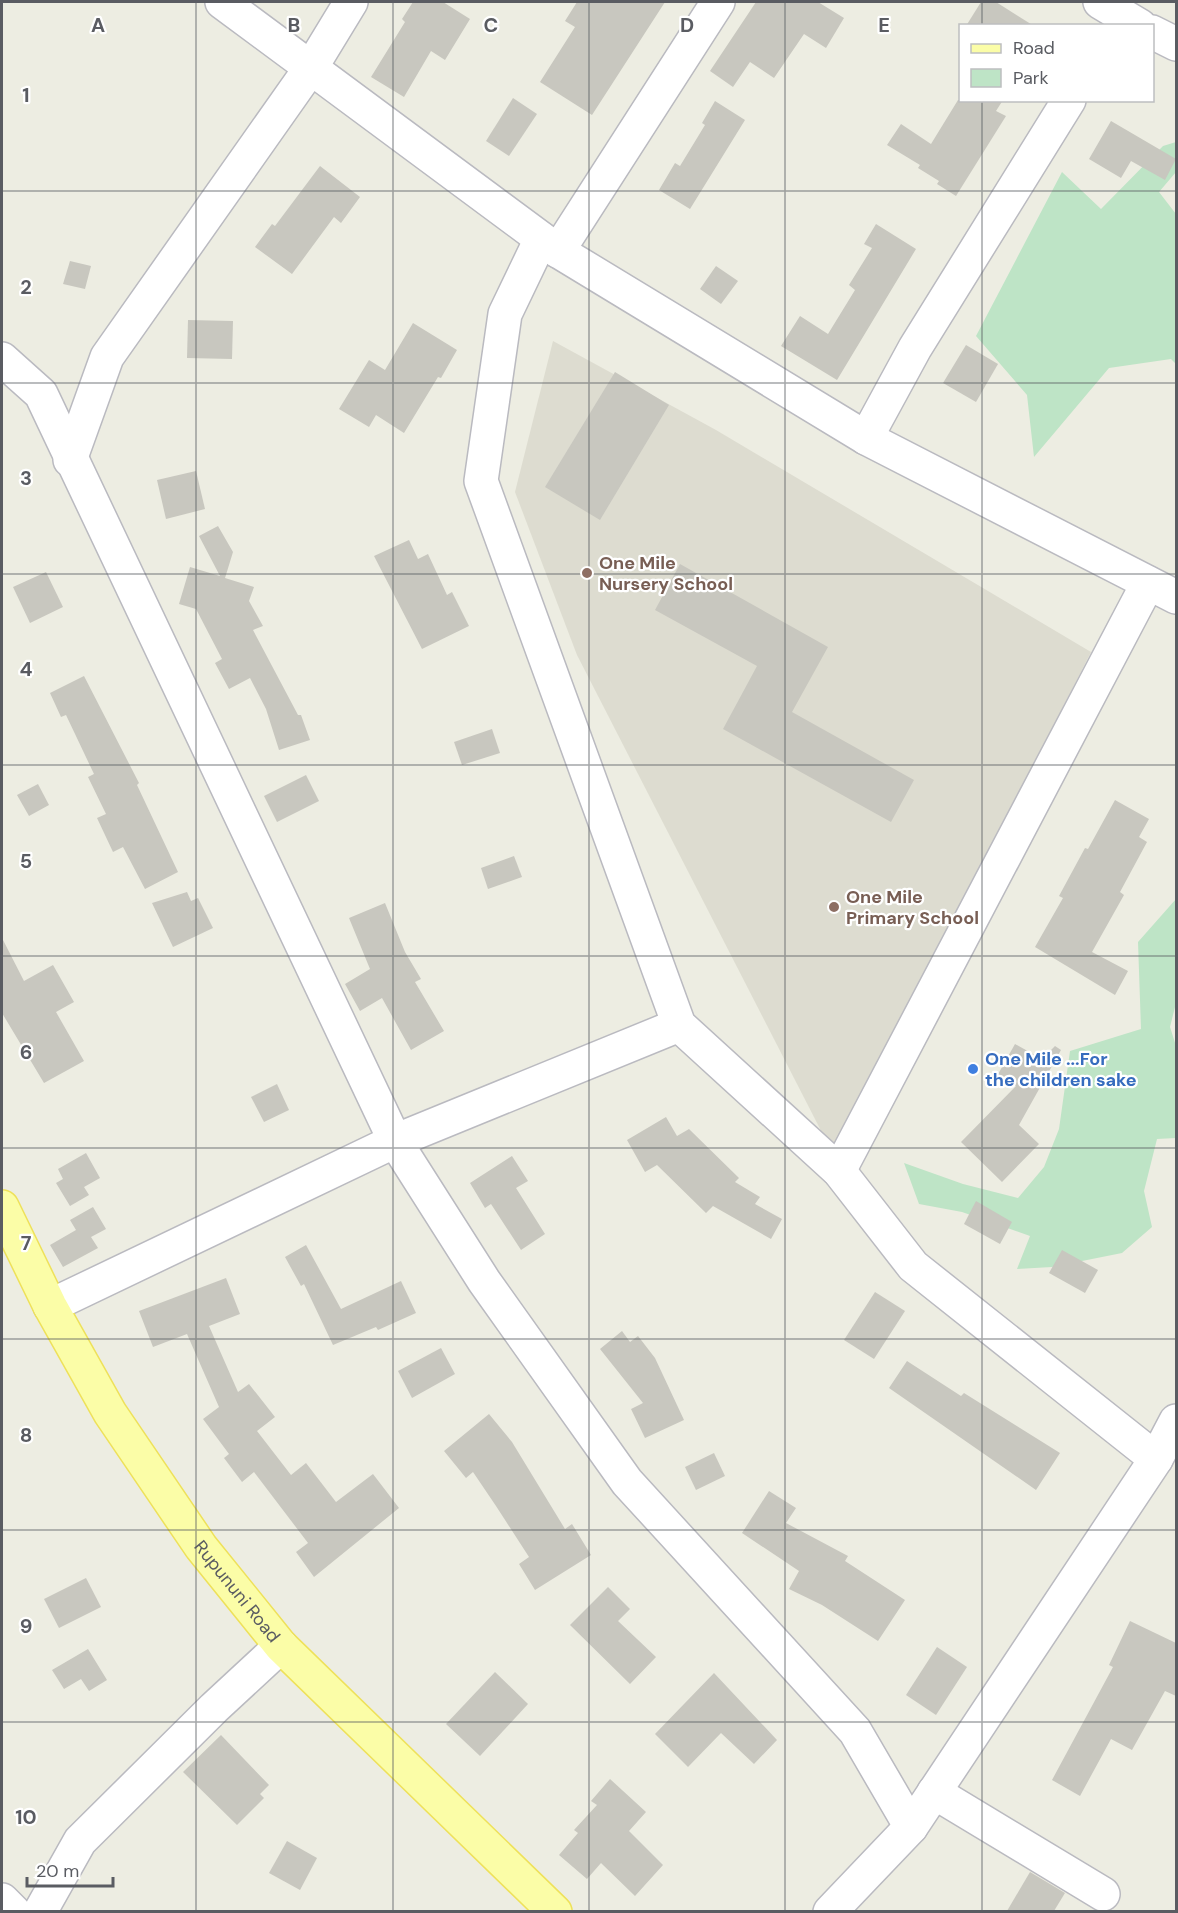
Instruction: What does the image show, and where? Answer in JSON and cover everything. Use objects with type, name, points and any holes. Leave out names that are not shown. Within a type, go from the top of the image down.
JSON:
[{"type":"main road","name":"Rupununi Road","points":[[2,1207],[50,1306],[123,1432],[201,1547],[281,1646],[555,1911]]},
{"type":"street","points":[[222,2],[312,66],[550,245],[866,438],[1162,590],[839,1171]]},
{"type":"street","points":[[70,460],[107,357],[312,66],[351,2]]},
{"type":"street","points":[[718,2],[505,314],[481,481],[679,1025],[839,1171],[913,1266],[1156,1459]]},
{"type":"street","points":[[1100,2],[1132,24]]},
{"type":"street","points":[[1154,34],[1176,44]]},
{"type":"street","points":[[866,438],[915,348],[1068,102]]},
{"type":"street","points":[[2,359],[41,394],[70,460],[395,1141],[484,1281],[627,1482],[855,1731],[911,1827]]},
{"type":"street","points":[[50,1306],[395,1141],[679,1025]]},
{"type":"street","points":[[830,1911],[911,1827],[1156,1459],[1176,1421]]},
{"type":"street","points":[[40,1911],[80,1842],[214,1708],[281,1646]]},
{"type":"street","points":[[934,1791],[1103,1894]]},
{"type":"street","points":[[2,1900],[14,1911]]},
{"type":"shaded area","name":"One Mile Primary School","points":[[553,341],[716,430],[1091,652],[835,1158],[577,655],[515,492]]},
{"type":"green space","points":[[1176,142],[1176,172],[1159,192],[1176,214],[1176,364],[1171,359],[1109,368],[1034,457],[1027,395],[976,336],[1062,172],[1101,209],[1163,146]]},
{"type":"green space","points":[[1176,899],[1176,1003],[1170,1027],[1176,1046],[1176,1138],[1157,1139],[1144,1191],[1152,1227],[1122,1253],[1052,1267],[1017,1269],[1030,1236],[962,1212],[919,1204],[904,1163],[963,1184],[1018,1198],[1044,1167],[1059,1129],[1070,1051],[1141,1029],[1138,942]]},
{"type":"building","points":[[413,2],[443,2],[470,19],[445,60],[431,51],[404,97],[371,77],[405,22],[402,19]]},
{"type":"building","points":[[577,2],[665,2],[592,115],[540,82],[575,27],[565,21]]},
{"type":"building","points":[[756,2],[818,2],[844,18],[826,48],[804,34],[774,78],[750,62],[733,87],[710,71]]},
{"type":"building","points":[[981,2],[996,2],[1031,24],[967,24]]},
{"type":"building","points":[[513,98],[537,114],[509,156],[486,141]]},
{"type":"building","points":[[958,100],[959,102],[1002,102],[996,111],[1006,116],[956,196],[937,184],[939,181],[918,168],[920,165],[887,145],[901,124],[931,144]]},
{"type":"building","points":[[715,101],[745,120],[690,209],[659,190],[675,163],[680,166],[705,125],[702,123]]},
{"type":"building","points":[[1111,121],[1176,159],[1165,180],[1131,161],[1121,178],[1089,159]]},
{"type":"building","points":[[320,166],[360,197],[341,223],[334,217],[292,274],[255,247],[272,224],[275,226]]},
{"type":"building","points":[[876,224],[916,249],[837,380],[781,346],[800,316],[828,334],[855,290],[849,285],[872,248],[864,244]]},
{"type":"building","points":[[70,261],[91,266],[85,289],[63,284]]},
{"type":"building","points":[[716,266],[738,281],[721,304],[700,289]]},
{"type":"building","points":[[188,320],[233,321],[232,359],[187,358]]},
{"type":"building","points":[[413,323],[457,350],[404,433],[376,415],[369,427],[339,409],[369,360],[385,370]]},
{"type":"building","points":[[966,345],[998,364],[976,402],[943,383]]},
{"type":"building","points":[[615,372],[669,405],[600,520],[545,487]]},
{"type":"building","points":[[196,471],[205,509],[166,519],[157,480]]},
{"type":"building","points":[[218,526],[233,552],[225,578],[254,587],[249,601],[263,626],[253,630],[298,715],[301,715],[310,740],[279,750],[266,709],[250,678],[229,689],[215,663],[222,659],[196,609],[179,604],[190,567],[220,576],[199,536]]},
{"type":"building","points":[[409,540],[418,559],[428,554],[447,595],[452,592],[469,626],[422,649],[374,556]]},
{"type":"building","points":[[680,564],[828,647],[792,712],[914,780],[891,822],[723,729],[757,666],[655,610]]},
{"type":"building","points":[[46,572],[63,607],[30,623],[13,587]]},
{"type":"building","points":[[84,676],[139,783],[137,785],[178,872],[145,889],[123,847],[113,852],[97,818],[106,814],[88,777],[94,774],[66,715],[61,717],[50,693]]},
{"type":"building","points":[[492,729],[500,753],[462,765],[454,742]]},
{"type":"building","points":[[306,775],[319,801],[277,822],[264,796]]},
{"type":"building","points":[[38,784],[49,805],[29,816],[17,795]]},
{"type":"building","points":[[1115,800],[1149,819],[1139,837],[1147,842],[1120,892],[1124,895],[1092,952],[1128,971],[1115,995],[1035,947],[1063,898],[1059,896],[1085,848],[1088,849]]},
{"type":"building","points":[[514,856],[522,877],[488,889],[481,868]]},
{"type":"building","points":[[187,892],[191,901],[198,898],[213,928],[173,947],[152,903]]},
{"type":"building","points":[[385,903],[405,952],[421,979],[415,982],[444,1031],[411,1050],[382,998],[360,1011],[345,984],[370,969],[349,918]]},
{"type":"building","points":[[2,938],[24,981],[53,965],[74,1002],[56,1012],[84,1061],[44,1083],[2,1013]]},
{"type":"building","points":[[1015,1044],[1042,1059],[1055,1046],[1061,1050],[1019,1125],[1039,1144],[1002,1182],[961,1142],[1016,1086],[997,1076]]},
{"type":"building","points":[[277,1084],[289,1110],[264,1122],[251,1097]]},
{"type":"building","points":[[666,1117],[677,1136],[689,1129],[739,1178],[735,1182],[760,1197],[755,1204],[782,1219],[771,1239],[713,1206],[706,1213],[657,1165],[645,1172],[627,1140]]},
{"type":"building","points":[[86,1153],[100,1178],[84,1187],[89,1195],[70,1206],[56,1183],[63,1179],[58,1169]]},
{"type":"building","points":[[512,1156],[528,1181],[516,1188],[545,1234],[521,1250],[491,1204],[485,1208],[470,1183]]},
{"type":"building","points":[[976,1201],[1012,1222],[1000,1244],[964,1224]]},
{"type":"building","points":[[93,1207],[106,1229],[91,1237],[98,1248],[63,1267],[50,1245],[76,1230],[70,1220]]},
{"type":"building","points":[[306,1245],[341,1309],[401,1281],[416,1313],[378,1330],[376,1327],[333,1345],[304,1284],[301,1286],[285,1257]]},
{"type":"building","points":[[1062,1250],[1098,1270],[1085,1293],[1049,1273]]},
{"type":"building","points":[[226,1278],[240,1314],[209,1326],[238,1392],[249,1384],[275,1417],[257,1431],[291,1475],[306,1463],[336,1502],[373,1474],[399,1508],[314,1577],[296,1552],[308,1543],[254,1472],[242,1482],[224,1458],[229,1454],[203,1419],[219,1407],[187,1334],[153,1347],[139,1311]]},
{"type":"building","points":[[875,1292],[905,1311],[874,1359],[844,1340]]},
{"type":"building","points":[[622,1331],[630,1342],[638,1336],[655,1358],[684,1420],[645,1438],[631,1409],[643,1403],[600,1349]]},
{"type":"building","points":[[441,1348],[455,1374],[412,1398],[398,1371]]},
{"type":"building","points":[[907,1361],[961,1396],[964,1393],[1060,1453],[1036,1490],[889,1388]]},
{"type":"building","points":[[489,1414],[512,1442],[565,1529],[572,1524],[591,1555],[535,1590],[519,1564],[529,1557],[496,1506],[473,1472],[466,1478],[444,1451]]},
{"type":"building","points":[[714,1453],[725,1476],[696,1490],[685,1467]]},
{"type":"building","points":[[769,1491],[796,1508],[786,1523],[848,1556],[845,1561],[905,1600],[878,1641],[822,1605],[789,1589],[799,1571],[742,1533]]},
{"type":"building","points":[[86,1578],[101,1607],[59,1628],[44,1599]]},
{"type":"building","points":[[608,1587],[630,1609],[618,1621],[656,1657],[630,1684],[570,1625]]},
{"type":"building","points":[[1130,1621],[1176,1643],[1176,1696],[1165,1691],[1132,1750],[1111,1739],[1080,1796],[1052,1780],[1113,1667],[1109,1665]]},
{"type":"building","points":[[937,1647],[967,1667],[936,1715],[906,1695]]},
{"type":"building","points":[[88,1649],[107,1680],[89,1691],[81,1679],[64,1689],[52,1670]]},
{"type":"building","points":[[495,1672],[528,1704],[480,1756],[446,1724]]},
{"type":"building","points":[[714,1673],[777,1740],[754,1764],[721,1733],[688,1767],[655,1734]]},
{"type":"building","points":[[221,1735],[269,1785],[260,1794],[264,1798],[237,1825],[183,1772]]},
{"type":"building","points":[[610,1779],[646,1812],[629,1831],[663,1865],[635,1896],[601,1863],[587,1879],[559,1855],[578,1833],[574,1830],[597,1805],[591,1801]]},
{"type":"building","points":[[287,1841],[317,1858],[300,1890],[269,1873]]},
{"type":"building","points":[[1030,1872],[1065,1893],[1054,1911],[1007,1911]]},
{"type":"place","name":"One Mile Nursery School","points":[[587,573]]},
{"type":"place","name":"One Mile Primary School","points":[[834,907]]},
{"type":"place","name":"One Mile ...For the children sake","points":[[973,1069]]}]
